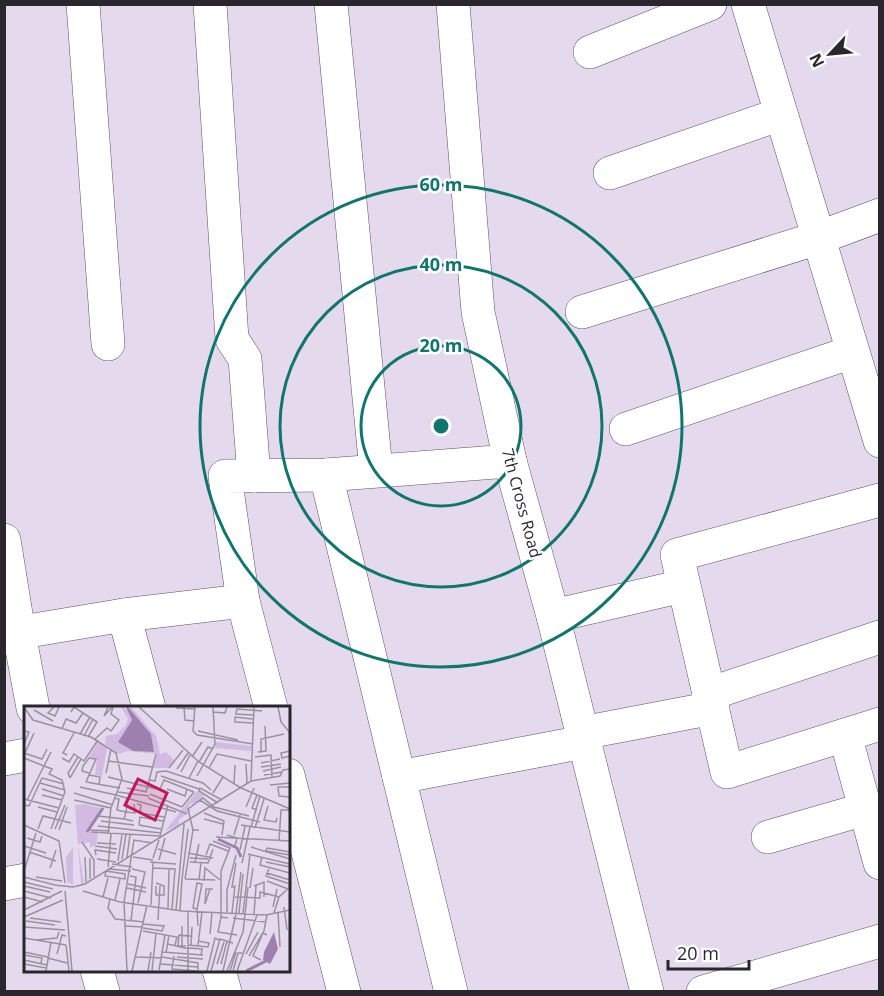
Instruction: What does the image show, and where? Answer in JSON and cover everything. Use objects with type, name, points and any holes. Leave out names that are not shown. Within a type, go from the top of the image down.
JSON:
[{"type":"street","points":[[83,4],[108,344]]},
{"type":"street","points":[[210,4],[232,339],[245,359],[255,476]]},
{"type":"street","points":[[331,4],[375,470]]},
{"type":"street","name":"7th Cross Road","points":[[453,4],[478,312],[510,461],[553,616],[647,992]]},
{"type":"street","points":[[590,52],[710,4]]},
{"type":"street","points":[[748,4],[879,441]]},
{"type":"street","points":[[610,173],[781,114]]},
{"type":"street","points":[[582,312],[818,238],[879,214]]},
{"type":"street","points":[[626,429],[852,352]]},
{"type":"street","points":[[270,706],[243,601],[225,476],[326,475],[510,461]]},
{"type":"street","points":[[326,475],[451,992]]},
{"type":"street","points":[[879,500],[677,555],[727,772],[879,724]]},
{"type":"street","points":[[4,540],[12,634],[32,706]]},
{"type":"street","points":[[553,616],[683,586]]},
{"type":"street","points":[[12,634],[124,615],[243,601]]},
{"type":"street","points":[[124,615],[148,706]]},
{"type":"street","points":[[399,777],[583,737],[711,701],[879,637]]},
{"type":"street","points":[[845,735],[879,863]]},
{"type":"street","points":[[4,759],[24,755]]},
{"type":"street","points":[[290,783],[344,992]]},
{"type":"street","points":[[768,837],[865,809]]},
{"type":"street","points":[[4,884],[24,880]]},
{"type":"street","points":[[703,992],[879,941]]},
{"type":"street","points":[[98,972],[103,992]]},
{"type":"street","points":[[220,972],[225,992]]}]
